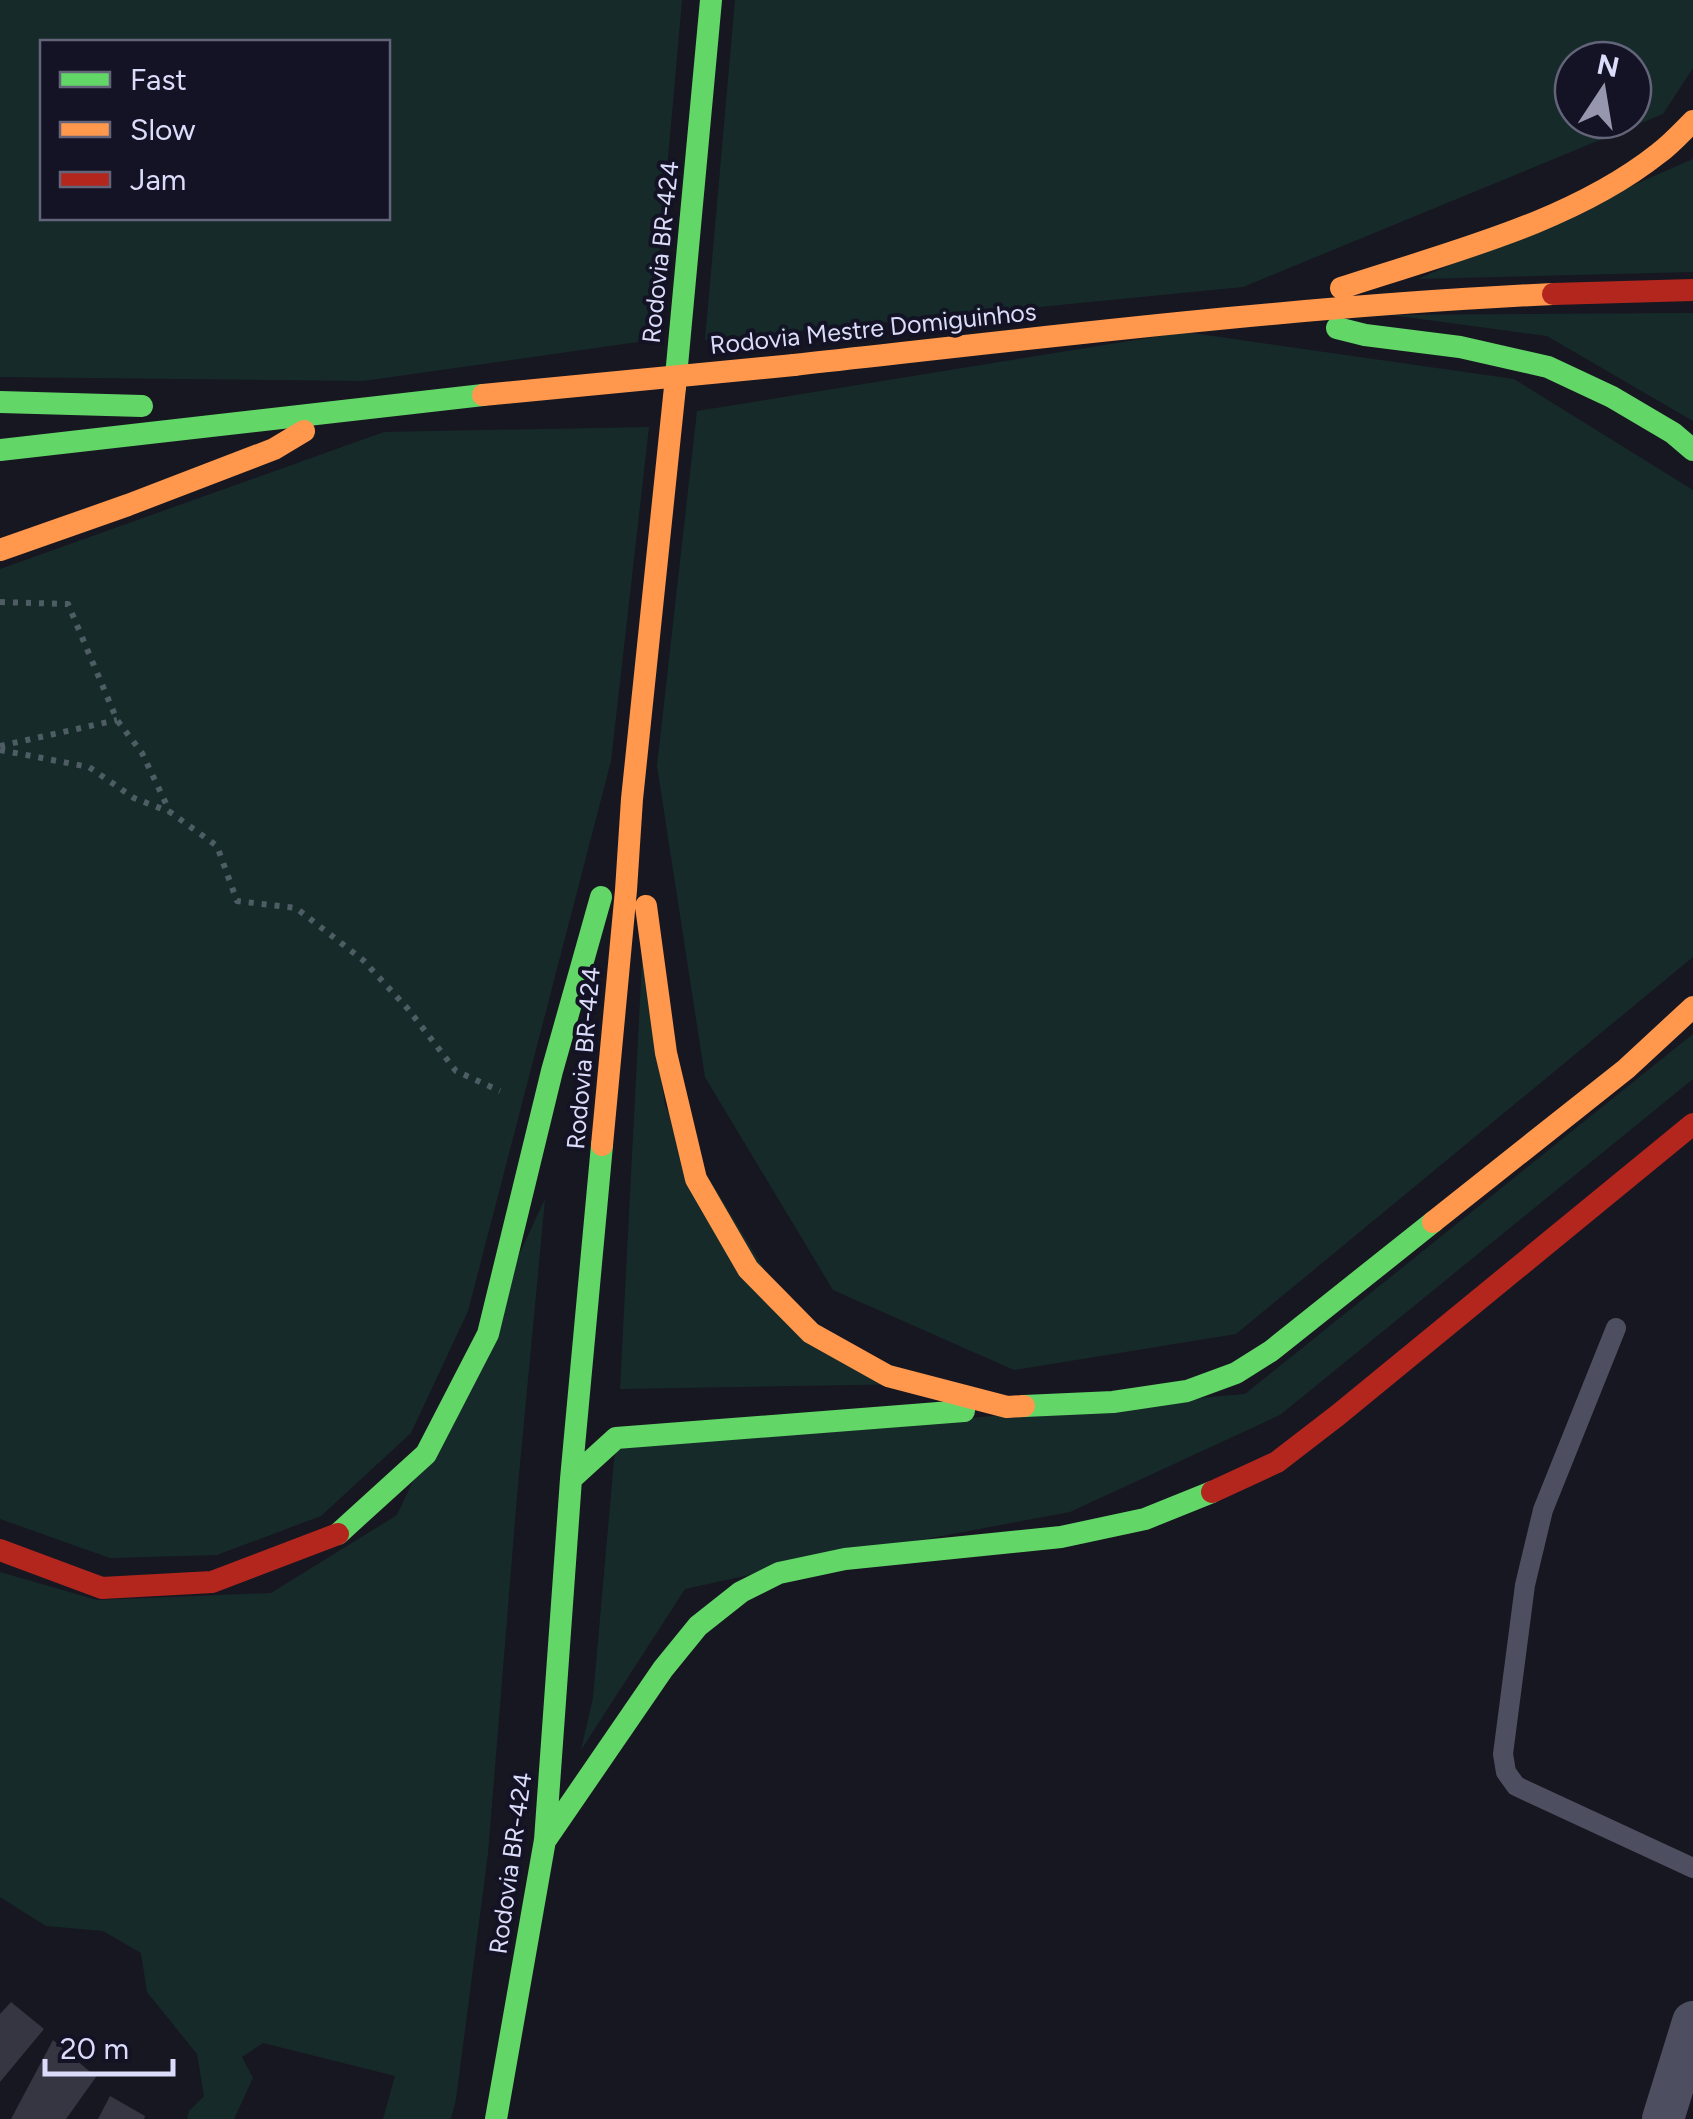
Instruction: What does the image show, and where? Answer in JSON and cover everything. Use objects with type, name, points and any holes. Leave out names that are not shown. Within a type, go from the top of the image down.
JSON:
[{"type":"main road","name":"Rodovia BR-424","points":[[496,2119],[545,1840],[571,1479],[632,799],[711,0]]},
{"type":"main road","points":[[1272,312],[1545,216],[1612,186],[1677,140],[1693,121]]},
{"type":"main road","name":"Rodovia Mestre Domiguinhos","points":[[0,450],[1272,312],[1584,290],[1693,290]]},
{"type":"main road","points":[[1272,312],[1365,335],[1460,347],[1548,367],[1612,398],[1673,433],[1693,450]]},
{"type":"main road","points":[[0,402],[335,412]]},
{"type":"main road","points":[[0,550],[274,449],[335,412]]},
{"type":"main road","points":[[0,1550],[102,1588],[212,1582],[339,1534],[426,1454],[488,1334],[591,926],[632,799]]},
{"type":"main road","points":[[632,799],[666,1054],[696,1180],[748,1268],[810,1334],[888,1376],[1007,1408]]},
{"type":"main road","points":[[571,1479],[616,1438],[1132,1399],[1188,1390],[1236,1373],[1272,1351],[1595,1094],[1693,1007]]},
{"type":"main road","points":[[545,1840],[663,1669],[698,1626],[741,1592],[780,1573],[845,1559],[1061,1537],[1145,1519],[1277,1462],[1693,1124]]},
{"type":"street","points":[[1663,2119],[1693,2022]]},
{"type":"lane","points":[[1616,1328],[1543,1510],[1524,1585],[1503,1754],[1506,1772],[1516,1786],[1693,1868]]},
{"type":"path","points":[[0,602],[68,604],[117,720],[142,753],[170,812]]},
{"type":"path","points":[[0,748],[117,720]]},
{"type":"path","points":[[0,748],[88,767],[134,798],[170,812],[217,846],[237,900],[296,908],[362,960],[408,1009],[456,1071],[542,1110]]},
{"type":"green space","points":[[0,0],[682,0],[652,340],[363,381],[0,377]]},
{"type":"green space","points":[[735,0],[1693,0],[1693,68],[1663,114],[1653,118],[1653,40],[1553,40],[1553,140],[1600,140],[1243,287],[705,340]]},
{"type":"green space","points":[[1693,159],[1693,272],[1418,279]]},
{"type":"green space","points":[[1693,313],[1693,421],[1547,336],[1391,315]]},
{"type":"green space","points":[[1185,332],[1514,379],[1693,490],[1693,957],[1236,1334],[1014,1370],[833,1290],[705,1077],[657,766],[697,411]]},
{"type":"green space","points":[[649,427],[611,761],[468,1311],[411,1433],[321,1516],[217,1555],[110,1558],[0,1519],[0,569],[384,432]]},
{"type":"green space","points":[[643,942],[665,1106],[795,1320],[915,1384],[620,1389]]},
{"type":"green space","points":[[1693,1034],[1693,1079],[1280,1415],[1070,1512],[685,1589],[581,1750],[593,1698],[615,1449],[1245,1394]]},
{"type":"green space","points":[[545,1199],[488,1853],[451,2119],[383,2119],[395,2076],[263,2043],[242,2057],[253,2078],[234,2119],[187,2119],[189,2111],[204,2096],[197,2054],[147,1992],[141,1953],[103,1931],[46,1926],[0,1897],[0,1572],[97,1600],[271,1593],[397,1515]]},
{"type":"building","points":[[11,2002],[44,2029],[0,2082],[0,2014]]},
{"type":"building","points":[[53,2040],[96,2077],[66,2119],[11,2119]]},
{"type":"building","points":[[110,2096],[145,2116],[144,2119],[98,2119]]},
{"type":"traffic: fast","points":[[675,387],[711,0]]},
{"type":"traffic: fast","points":[[1337,328],[1460,347],[1548,367],[1612,397],[1673,433],[1693,450]]},
{"type":"traffic: fast","points":[[0,450],[483,395]]},
{"type":"traffic: fast","points":[[0,402],[142,406]]},
{"type":"traffic: fast","points":[[338,1534],[426,1454],[488,1334],[552,1071],[601,897]]},
{"type":"traffic: fast","points":[[496,2119],[545,1840],[571,1479],[602,1145]]},
{"type":"traffic: fast","points":[[1024,1406],[1113,1402],[1187,1391],[1236,1373],[1271,1351],[1433,1222]]},
{"type":"traffic: fast","points":[[571,1479],[616,1438],[964,1411]]},
{"type":"traffic: fast","points":[[547,1838],[663,1669],[698,1626],[741,1592],[779,1573],[845,1559],[1061,1537],[1145,1519],[1212,1492]]},
{"type":"traffic: slow","points":[[1341,288],[1507,234],[1587,199],[1659,153],[1693,121]]},
{"type":"traffic: slow","points":[[794,365],[1268,314],[1553,294]]},
{"type":"traffic: slow","points":[[483,395],[794,365]]},
{"type":"traffic: slow","points":[[602,1145],[632,799],[675,387]]},
{"type":"traffic: slow","points":[[0,550],[274,449],[304,431]]},
{"type":"traffic: slow","points":[[646,906],[666,1053],[696,1179],[748,1269],[811,1333],[888,1376],[1007,1407],[1024,1406]]},
{"type":"traffic: slow","points":[[1433,1222],[1626,1069],[1693,1007]]},
{"type":"traffic: jam","points":[[1553,294],[1693,290]]},
{"type":"traffic: jam","points":[[1212,1492],[1277,1462],[1693,1124]]},
{"type":"traffic: jam","points":[[0,1550],[102,1588],[212,1582],[338,1534]]}]
